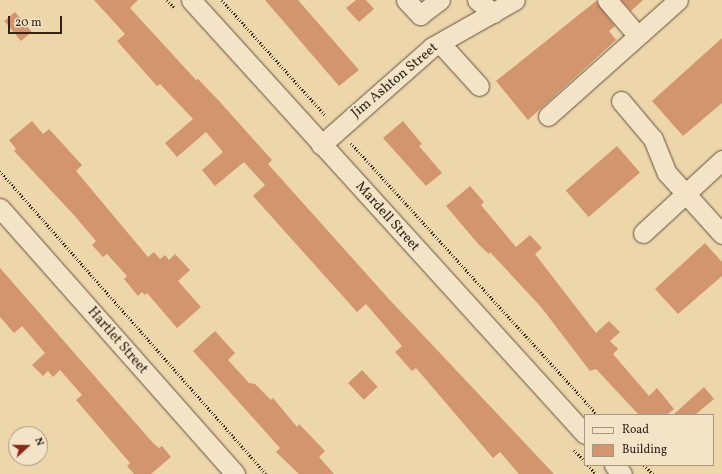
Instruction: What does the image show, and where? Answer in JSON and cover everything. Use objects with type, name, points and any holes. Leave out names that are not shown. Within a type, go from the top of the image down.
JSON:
[{"type":"street","name":"Mardell Street","points":[[191,0],[321,145],[584,433]]},
{"type":"street","points":[[406,0],[420,15],[440,0]]},
{"type":"street","points":[[477,0],[492,13]]},
{"type":"street","name":"Jim Ashton Street","points":[[321,145],[440,43],[515,0]]},
{"type":"street","points":[[607,0],[637,35]]},
{"type":"street","points":[[548,116],[678,0]]},
{"type":"street","points":[[440,43],[479,86]]},
{"type":"street","points":[[621,101],[653,139],[667,174],[722,234]]},
{"type":"street","points":[[644,232],[722,160]]},
{"type":"street","name":"Hartlet Street","points":[[0,208],[235,474]]},
{"type":"street","points":[[615,466],[622,474]]},
{"type":"path","points":[[222,0],[330,120]]},
{"type":"path","points":[[350,141],[597,414]]},
{"type":"path","points":[[0,171],[266,474]]},
{"type":"path","points":[[589,466],[596,474]]},
{"type":"path","points":[[645,466],[653,474]]},
{"type":"building","points":[[94,0],[138,0],[130,8],[196,80],[198,79],[220,102],[272,160],[268,164],[388,298],[554,474],[519,474],[500,452],[493,458],[416,368],[412,371],[395,352],[402,346],[366,304],[357,312],[253,196],[265,185],[244,162],[215,186],[202,170],[223,152],[206,132],[177,157],[165,143],[193,119],[160,84],[157,86],[117,41],[125,34]]},
{"type":"building","points":[[265,0],[298,0],[359,70],[339,86]]},
{"type":"building","points":[[356,0],[366,0],[374,9],[359,22],[346,8]]},
{"type":"building","points":[[621,0],[643,0],[631,11]]},
{"type":"building","points":[[596,1],[615,26],[609,31],[616,40],[528,120],[496,81]]},
{"type":"building","points":[[15,12],[32,32],[21,41],[4,21]]},
{"type":"building","points":[[722,38],[722,103],[683,136],[652,101]]},
{"type":"building","points":[[32,121],[43,134],[49,129],[82,165],[76,171],[148,257],[154,252],[160,259],[165,255],[169,260],[175,254],[190,270],[178,281],[201,307],[177,328],[147,293],[145,295],[142,292],[138,296],[124,279],[127,276],[107,254],[103,257],[92,245],[96,241],[14,151],[16,149],[9,140]]},
{"type":"building","points":[[403,121],[422,144],[419,146],[442,173],[426,186],[383,138]]},
{"type":"building","points":[[617,146],[640,172],[589,217],[566,191]]},
{"type":"building","points":[[470,186],[484,202],[481,205],[516,247],[530,235],[542,248],[535,254],[596,333],[609,321],[620,332],[610,341],[618,349],[613,354],[649,396],[657,388],[674,409],[668,414],[638,414],[596,369],[590,371],[541,307],[490,252],[489,254],[479,245],[446,206]]},
{"type":"building","points":[[705,243],[722,262],[722,276],[678,314],[655,289]]},
{"type":"building","points":[[0,268],[153,443],[159,448],[162,446],[171,457],[151,474],[134,474],[127,466],[130,463],[76,400],[82,395],[60,370],[53,377],[48,371],[43,376],[32,365],[45,353],[22,326],[14,333],[0,317]]},
{"type":"building","points":[[215,331],[235,353],[228,360],[249,383],[255,384],[271,400],[273,398],[297,427],[299,424],[325,451],[319,457],[334,474],[299,474],[276,452],[280,448],[193,351]]},
{"type":"building","points":[[362,370],[378,387],[364,400],[348,383]]},
{"type":"building","points":[[704,387],[714,399],[696,414],[674,414]]}]
